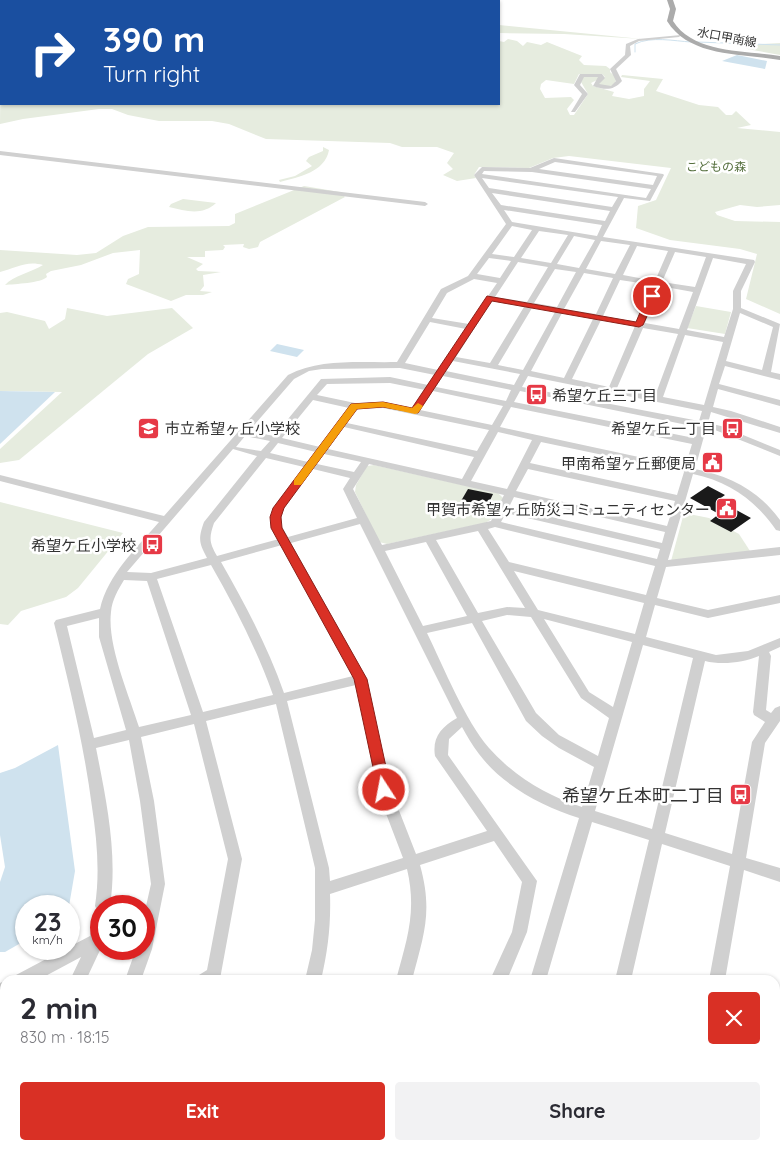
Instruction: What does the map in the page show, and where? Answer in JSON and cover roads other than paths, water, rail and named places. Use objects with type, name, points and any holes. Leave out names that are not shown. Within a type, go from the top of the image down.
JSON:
[{"type":"main road","name":"水口甲南線","points":[[670,0],[673,9],[670,21],[679,36],[690,42],[722,49],[779,57]]},
{"type":"street","points":[[573,110],[585,94],[577,85],[582,75],[600,75],[602,78],[594,83],[595,85],[606,88],[613,87],[619,81],[613,69],[628,55],[628,45],[638,40],[679,36]]},
{"type":"street","points":[[0,153],[425,204]]},
{"type":"street","points":[[477,175],[648,200],[660,175],[554,160],[531,170]]},
{"type":"street","points":[[477,175],[482,169],[531,170],[654,187]]},
{"type":"street","points":[[548,200],[565,174]]},
{"type":"street","points":[[477,175],[510,224],[750,262],[737,291],[737,309],[679,499],[539,975]]},
{"type":"street","points":[[487,190],[615,210]]},
{"type":"street","points":[[465,483],[622,196]]},
{"type":"street","points":[[498,207],[607,224]]},
{"type":"street","points":[[400,365],[444,291],[473,276],[510,224]]},
{"type":"street","points":[[415,411],[537,228]]},
{"type":"street","points":[[492,367],[572,234]]},
{"type":"street","points":[[566,381],[634,244]]},
{"type":"street","points":[[612,390],[672,250]]},
{"type":"street","points":[[487,255],[697,290]]},
{"type":"street","points":[[658,399],[710,256]]},
{"type":"street","points":[[473,276],[501,281]]},
{"type":"street","points":[[490,298],[727,340]]},
{"type":"street","points":[[737,309],[778,327],[766,373]]},
{"type":"street","points":[[427,319],[470,327]]},
{"type":"street","points":[[450,358],[707,409],[748,419],[780,430]]},
{"type":"street","points":[[720,362],[780,377]]},
{"type":"street","points":[[155,898],[158,884],[147,801],[134,734],[105,637],[105,612],[113,587],[119,576],[287,380],[306,369],[322,366],[400,365],[702,425],[732,432],[780,453]]},
{"type":"street","points":[[314,975],[320,950],[323,920],[322,868],[281,698],[240,606],[205,544],[206,528],[324,381],[390,380],[697,442]]},
{"type":"street","points":[[714,385],[780,403]]},
{"type":"street","points":[[312,397],[355,406],[383,405],[415,411],[719,477],[747,491],[762,503],[778,521]]},
{"type":"street","points":[[355,406],[277,512],[275,523],[361,679],[384,790],[412,862],[419,889],[420,909],[417,930],[405,975]]},
{"type":"street","points":[[341,424],[480,455]]},
{"type":"street","points":[[242,432],[671,530]]},
{"type":"street","points":[[495,524],[538,438]]},
{"type":"street","points":[[238,449],[356,476]]},
{"type":"street","points":[[367,460],[348,489],[464,720],[484,751],[511,777],[556,804],[586,816],[780,875]]},
{"type":"street","points":[[524,465],[679,499]]},
{"type":"street","points":[[0,478],[166,520]]},
{"type":"street","points":[[502,509],[666,547]]},
{"type":"street","points":[[119,576],[151,577],[363,520]]},
{"type":"street","points":[[379,549],[495,524],[661,564],[780,551]]},
{"type":"street","points":[[481,528],[585,695],[616,716]]},
{"type":"street","points":[[429,538],[532,717],[543,730],[560,744],[601,764]]},
{"type":"street","points":[[504,564],[708,614],[780,599]]},
{"type":"street","points":[[151,577],[199,718],[235,860],[214,975]]},
{"type":"street","points":[[419,631],[513,610],[534,613],[700,656],[729,659],[750,655],[780,642]]},
{"type":"street","points":[[105,612],[60,624],[90,744],[106,863],[105,895]]},
{"type":"street","points":[[718,975],[759,742],[777,716],[759,712],[765,656],[761,650]]},
{"type":"street","points":[[624,975],[700,656]]},
{"type":"street","points":[[90,744],[361,679]]},
{"type":"street","points":[[464,720],[446,732],[440,750],[445,763],[530,881],[524,921],[513,954],[501,975]]},
{"type":"street","points":[[322,890],[496,834]]},
{"type":"street","points":[[32,975],[90,945]]},
{"type":"street","points":[[81,975],[90,957]]},
{"type":"street","points":[[134,975],[139,960]]},
{"type":"water","points":[[737,55],[767,61],[765,69],[722,61]]},
{"type":"water","points":[[277,344],[304,350],[297,357],[270,351]]},
{"type":"water","points":[[0,391],[55,392],[0,444]]},
{"type":"water","points":[[58,745],[75,871],[71,895],[15,895],[15,946],[5,952],[0,952],[0,882],[5,867],[0,835],[0,773],[15,768]]},
{"type":"waterway","points":[[635,52],[635,44],[648,40],[691,42]]},
{"type":"waterway","points":[[697,42],[780,45]]},
{"type":"place","name":"希望ケ丘三丁目","points":[[536,395]]},
{"type":"place","name":"市立希望ヶ丘小学校","points":[[149,428]]},
{"type":"place","name":"希望ケ丘一丁目","points":[[732,428]]},
{"type":"place","name":"甲南希望ヶ丘郵便局","points":[[712,463]]},
{"type":"place","name":"甲賀市希望ヶ丘防災コミュニティセンター","points":[[726,509]]},
{"type":"place","name":"希望ケ丘小学校","points":[[152,545]]},
{"type":"place","name":"希望ケ丘本町二丁目","points":[[740,795]]},
{"type":"park label","name":"こどもの森","points":[[716,166]]}]
